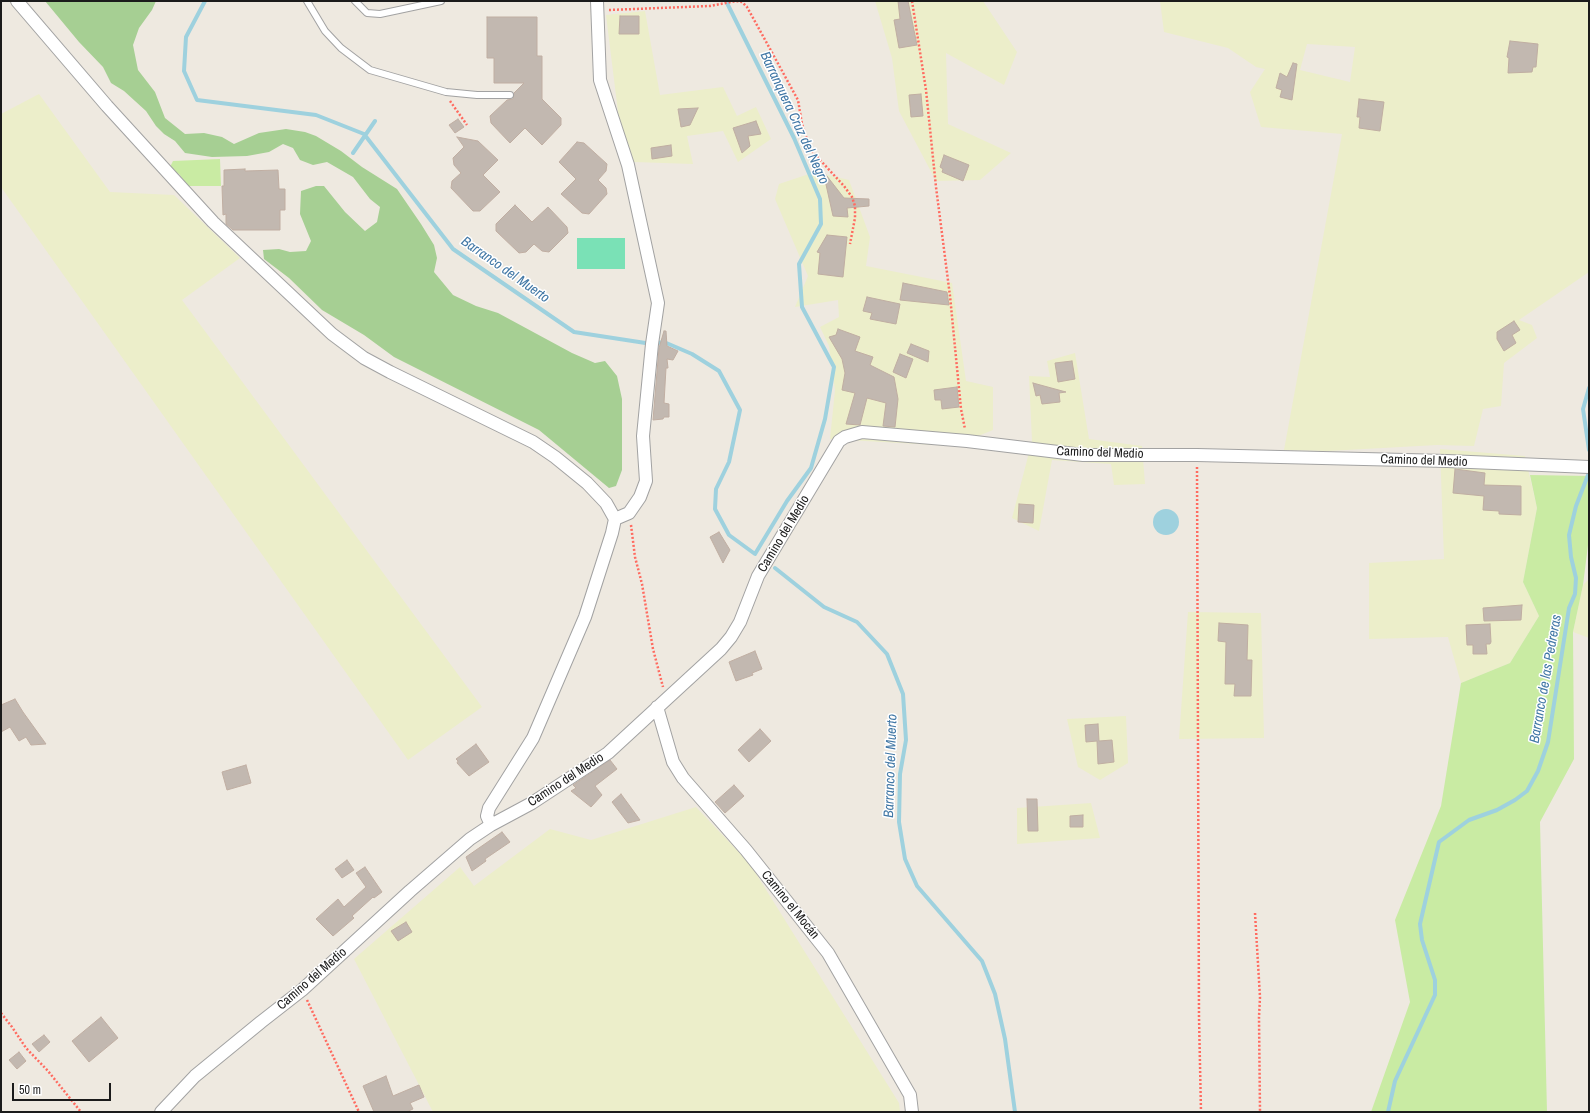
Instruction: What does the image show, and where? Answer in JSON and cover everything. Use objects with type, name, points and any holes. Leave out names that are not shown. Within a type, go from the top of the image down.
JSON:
[{"type":"street","points":[[17,1],[107,106],[213,222],[332,334],[364,358],[390,372],[533,442],[556,457],[606,503],[615,519],[612,533],[585,617],[533,738],[489,808],[488,816],[491,825]]},
{"type":"street","points":[[596,6],[600,80],[628,165],[658,303],[652,344],[643,436],[646,481],[640,497],[630,513],[615,519]]},
{"type":"street","name":"Camino del Medio","points":[[161,1112],[195,1076],[302,990],[410,891],[470,839],[491,825],[532,803],[608,753],[721,649],[731,637],[740,622],[758,576],[839,441],[852,434],[862,432],[967,441],[1083,455],[1197,455],[1448,461],[1589,467]]},
{"type":"street","name":"Camino el Mocán","points":[[657,707],[673,762],[684,778],[746,850],[828,953],[910,1095],[912,1112]]},
{"type":"lane","points":[[307,1],[325,31],[341,48],[370,70],[446,92],[478,95],[510,95]]},
{"type":"lane","points":[[355,1],[367,13],[380,14],[441,1]]},
{"type":"path","points":[[596,6],[710,6],[736,1],[742,2],[747,7],[798,100],[802,124],[810,149],[844,186],[852,197],[855,206],[855,218],[850,244]]},
{"type":"path","points":[[912,1],[926,90],[936,188],[950,296],[961,409],[967,441]]},
{"type":"path","points":[[446,92],[447,97],[467,125]]},
{"type":"path","points":[[1197,455],[1199,1002],[1201,1112]]},
{"type":"path","points":[[630,513],[635,558],[642,584],[653,649],[667,699]]},
{"type":"path","points":[[1255,913],[1260,997],[1258,1017],[1260,1112]]},
{"type":"path","points":[[302,990],[359,1112]]},
{"type":"path","points":[[1,1013],[26,1048],[48,1071],[81,1112]]},
{"type":"green space","points":[[45,1],[156,1],[152,10],[139,28],[133,45],[138,70],[155,92],[165,118],[185,134],[204,133],[222,137],[234,144],[259,133],[286,129],[305,132],[316,136],[397,189],[434,245],[437,258],[434,272],[453,295],[476,306],[498,313],[572,353],[595,363],[605,361],[617,376],[622,399],[622,470],[616,486],[609,488],[539,430],[394,357],[364,335],[322,310],[289,278],[264,259],[263,250],[279,249],[290,252],[306,251],[311,241],[300,214],[301,191],[316,186],[324,186],[345,212],[365,231],[377,222],[380,207],[370,199],[353,177],[327,162],[313,165],[300,160],[293,148],[283,144],[269,152],[247,156],[212,157],[185,153],[175,141],[164,134],[156,126],[146,111],[124,91],[111,83],[103,67],[79,42]]},
{"type":"green space","points":[[875,1],[983,1],[1017,52],[1004,85],[946,53],[948,124],[1011,153],[980,180],[936,181],[899,111],[892,58]]},
{"type":"green space","points":[[1160,1],[1589,1],[1589,272],[1519,320],[1532,325],[1537,338],[1504,363],[1501,406],[1483,409],[1474,446],[1437,445],[1328,451],[1284,450],[1342,134],[1261,127],[1250,92],[1265,69],[1256,67],[1228,48],[1164,32]],"holes":[[[1307,44],[1355,47],[1350,82],[1300,70]]]},
{"type":"green space","points":[[645,11],[660,95],[723,87],[737,116],[756,107],[771,139],[738,162],[723,131],[687,136],[693,164],[634,162],[619,120],[606,15]]},
{"type":"green space","points":[[39,94],[110,192],[174,195],[240,258],[182,300],[482,707],[408,760],[1,187],[1,114]]},
{"type":"green space","points":[[220,159],[221,186],[188,186],[179,174],[173,171],[170,167],[173,161]]},
{"type":"green space","points":[[815,172],[849,180],[870,237],[866,266],[952,283],[966,381],[993,387],[993,430],[953,446],[830,439],[835,390],[829,346],[820,327],[839,317],[838,300],[795,307],[808,276],[775,199],[779,184]]},
{"type":"green space","points":[[577,238],[625,238],[625,269],[577,269]]},
{"type":"green space","points":[[1075,353],[1089,439],[1142,446],[1145,484],[1114,485],[1111,464],[1052,460],[1039,531],[1012,518],[1032,441],[1029,376],[1050,377],[1047,361]]},
{"type":"green space","points":[[1440,449],[1525,456],[1537,508],[1523,582],[1539,616],[1510,663],[1461,683],[1448,637],[1369,639],[1369,563],[1444,559]]},
{"type":"green space","points":[[1530,475],[1589,476],[1589,537],[1583,585],[1573,632],[1574,759],[1540,822],[1547,1112],[1371,1112],[1410,1002],[1395,920],[1441,806],[1461,683],[1510,663],[1539,616],[1523,582],[1537,508]]},
{"type":"green space","points":[[1589,579],[1589,638],[1573,632],[1583,585]]},
{"type":"green space","points":[[1188,612],[1261,613],[1264,738],[1179,739]]},
{"type":"green space","points":[[1126,716],[1128,763],[1100,780],[1078,767],[1067,719]]},
{"type":"green space","points":[[1091,803],[1100,838],[1017,844],[1017,808]]},
{"type":"green space","points":[[696,807],[750,864],[899,1103],[900,1112],[433,1112],[354,959],[460,867],[474,886],[550,829],[591,840]]},
{"type":"water","points":[[1166,509],[1175,513],[1179,522],[1175,531],[1166,535],[1157,531],[1153,522],[1157,513]]},
{"type":"building","points":[[898,1],[908,1],[917,45],[899,48],[894,20],[900,19]]},
{"type":"building","points":[[620,16],[639,16],[639,34],[619,34]]},
{"type":"building","points":[[487,17],[537,17],[537,56],[542,56],[542,99],[561,118],[561,125],[542,145],[525,128],[510,143],[491,123],[490,116],[507,100],[513,99],[514,93],[524,83],[494,83],[494,58],[487,58]]},
{"type":"building","points":[[1510,41],[1538,44],[1536,67],[1533,67],[1532,72],[1508,73],[1509,58],[1507,57]]},
{"type":"building","points":[[1293,63],[1297,64],[1292,100],[1280,97],[1282,90],[1276,88],[1280,73],[1287,77]]},
{"type":"building","points":[[921,94],[923,116],[911,117],[909,95]]},
{"type":"building","points":[[1359,99],[1384,102],[1380,131],[1359,128],[1360,117],[1357,117]]},
{"type":"building","points":[[698,108],[690,125],[681,127],[678,109]]},
{"type":"building","points":[[458,119],[464,127],[455,133],[449,125]]},
{"type":"building","points":[[756,121],[761,134],[748,136],[750,146],[742,153],[733,128]]},
{"type":"building","points":[[457,137],[478,141],[498,160],[483,175],[500,192],[480,211],[473,211],[451,188],[452,181],[461,173],[454,165],[453,158],[464,147]]},
{"type":"building","points":[[577,142],[584,143],[607,164],[606,171],[598,180],[606,188],[607,194],[589,214],[582,213],[561,194],[576,179],[559,162]]},
{"type":"building","points":[[671,145],[672,156],[652,159],[651,148]]},
{"type":"building","points":[[944,155],[969,165],[963,181],[942,172],[943,169],[940,167]]},
{"type":"building","points":[[245,169],[245,171],[278,170],[279,189],[285,189],[285,210],[280,210],[280,230],[233,230],[226,224],[226,214],[223,215],[222,186],[224,186],[224,170]]},
{"type":"building","points":[[823,171],[844,198],[869,199],[869,206],[847,208],[848,217],[833,216]]},
{"type":"building","points":[[515,205],[532,222],[548,207],[567,227],[568,233],[549,252],[542,251],[534,244],[526,252],[519,253],[496,231],[496,224]]},
{"type":"building","points":[[827,235],[847,237],[843,277],[818,274],[820,253],[817,252]]},
{"type":"building","points":[[903,283],[947,292],[949,305],[900,300]]},
{"type":"building","points":[[867,297],[900,304],[896,324],[870,319],[872,313],[863,311]]},
{"type":"building","points":[[1514,321],[1520,330],[1512,335],[1516,343],[1504,351],[1497,339],[1497,332]]},
{"type":"building","points":[[838,329],[860,337],[855,351],[873,357],[870,365],[894,377],[898,399],[895,427],[883,426],[886,403],[867,398],[860,425],[846,424],[855,393],[842,390],[845,373],[842,359],[829,337],[836,335]]},
{"type":"building","points":[[664,331],[666,331],[667,346],[678,351],[673,360],[667,359],[668,368],[666,368],[664,403],[669,404],[669,417],[653,420],[659,348]]},
{"type":"building","points":[[911,344],[929,351],[928,362],[907,353]]},
{"type":"building","points":[[900,354],[913,359],[906,378],[893,372]]},
{"type":"building","points":[[1072,361],[1075,379],[1058,382],[1055,363]]},
{"type":"building","points":[[1033,383],[1066,392],[1059,393],[1060,402],[1042,404],[1040,395],[1036,396]]},
{"type":"building","points":[[957,387],[959,407],[942,409],[941,400],[935,400],[934,390]]},
{"type":"building","points":[[1455,469],[1485,473],[1484,485],[1521,486],[1521,515],[1499,514],[1499,511],[1483,510],[1484,496],[1453,493]]},
{"type":"building","points":[[1019,504],[1034,505],[1033,523],[1018,522]]},
{"type":"building","points":[[719,532],[730,550],[723,563],[710,537]]},
{"type":"building","points":[[1522,605],[1521,620],[1484,621],[1483,608]]},
{"type":"building","points":[[1219,623],[1248,625],[1247,660],[1252,660],[1251,696],[1234,696],[1235,684],[1225,684],[1226,642],[1218,641]]},
{"type":"building","points":[[1490,624],[1491,642],[1490,644],[1486,644],[1487,654],[1473,654],[1473,645],[1467,645],[1466,625]]},
{"type":"building","points":[[755,651],[762,669],[752,673],[753,675],[736,681],[729,662]]},
{"type":"building","points":[[15,699],[46,744],[31,745],[26,737],[19,741],[10,727],[1,732],[1,705]]},
{"type":"building","points":[[1098,724],[1099,741],[1112,740],[1114,762],[1098,764],[1097,741],[1086,742],[1085,725]]},
{"type":"building","points":[[760,729],[771,741],[749,762],[738,750]]},
{"type":"building","points":[[476,744],[489,762],[469,776],[457,763],[458,761],[456,759]]},
{"type":"building","points":[[610,760],[617,769],[595,786],[602,795],[591,807],[571,791],[576,788],[573,785]]},
{"type":"building","points":[[246,765],[251,783],[227,790],[222,772]]},
{"type":"building","points":[[734,785],[744,796],[725,813],[715,802]]},
{"type":"building","points":[[621,794],[640,820],[628,823],[612,802]]},
{"type":"building","points":[[1027,799],[1037,799],[1038,831],[1028,831]]},
{"type":"building","points":[[1083,815],[1083,827],[1070,827],[1070,816]]},
{"type":"building","points":[[502,832],[510,842],[485,859],[486,861],[472,871],[466,857]]},
{"type":"building","points":[[347,860],[354,870],[342,878],[335,869]]},
{"type":"building","points":[[365,867],[382,892],[374,898],[373,897],[352,916],[354,918],[333,936],[316,919],[338,899],[344,907],[366,887],[356,873]]},
{"type":"building","points":[[406,922],[412,932],[398,941],[391,931]]},
{"type":"building","points":[[101,1017],[118,1038],[89,1062],[72,1041]]},
{"type":"building","points":[[44,1035],[50,1042],[39,1052],[32,1044]]},
{"type":"building","points":[[19,1052],[26,1061],[17,1069],[9,1060]]},
{"type":"building","points":[[386,1076],[393,1096],[419,1085],[424,1097],[410,1103],[413,1109],[406,1112],[374,1112],[363,1086]]},
{"type":"waterway","name":"Barranco del Muerto","points":[[205,1],[186,37],[184,71],[197,100],[316,115],[364,134],[453,249],[574,332],[652,344],[664,342],[692,354],[719,371],[740,410],[729,462],[716,489],[715,509],[729,535],[755,554],[787,501],[811,468],[825,419],[834,367],[802,307],[799,264],[821,224],[820,199],[794,138],[726,1]]},
{"type":"waterway","name":"Barranco del Muerto","points":[[353,153],[375,121]]},
{"type":"waterway","name":"Barranco de las Pedreras","points":[[1589,388],[1583,409],[1589,450]]},
{"type":"waterway","name":"Barranco de las Pedreras","points":[[1388,1112],[1395,1081],[1435,995],[1435,980],[1422,940],[1420,924],[1439,842],[1469,820],[1497,810],[1527,791],[1538,771],[1548,742],[1569,608],[1575,594],[1576,578],[1571,557],[1569,535],[1576,506],[1588,475]]},
{"type":"waterway","name":"Barranco del Muerto","points":[[775,568],[824,607],[857,622],[887,654],[903,694],[906,740],[900,774],[899,822],[905,859],[917,886],[982,961],[995,994],[1005,1039],[1015,1112]]},
{"type":"water label","name":"Barranquera Cruz del Negro","points":[[794,118]]}]
